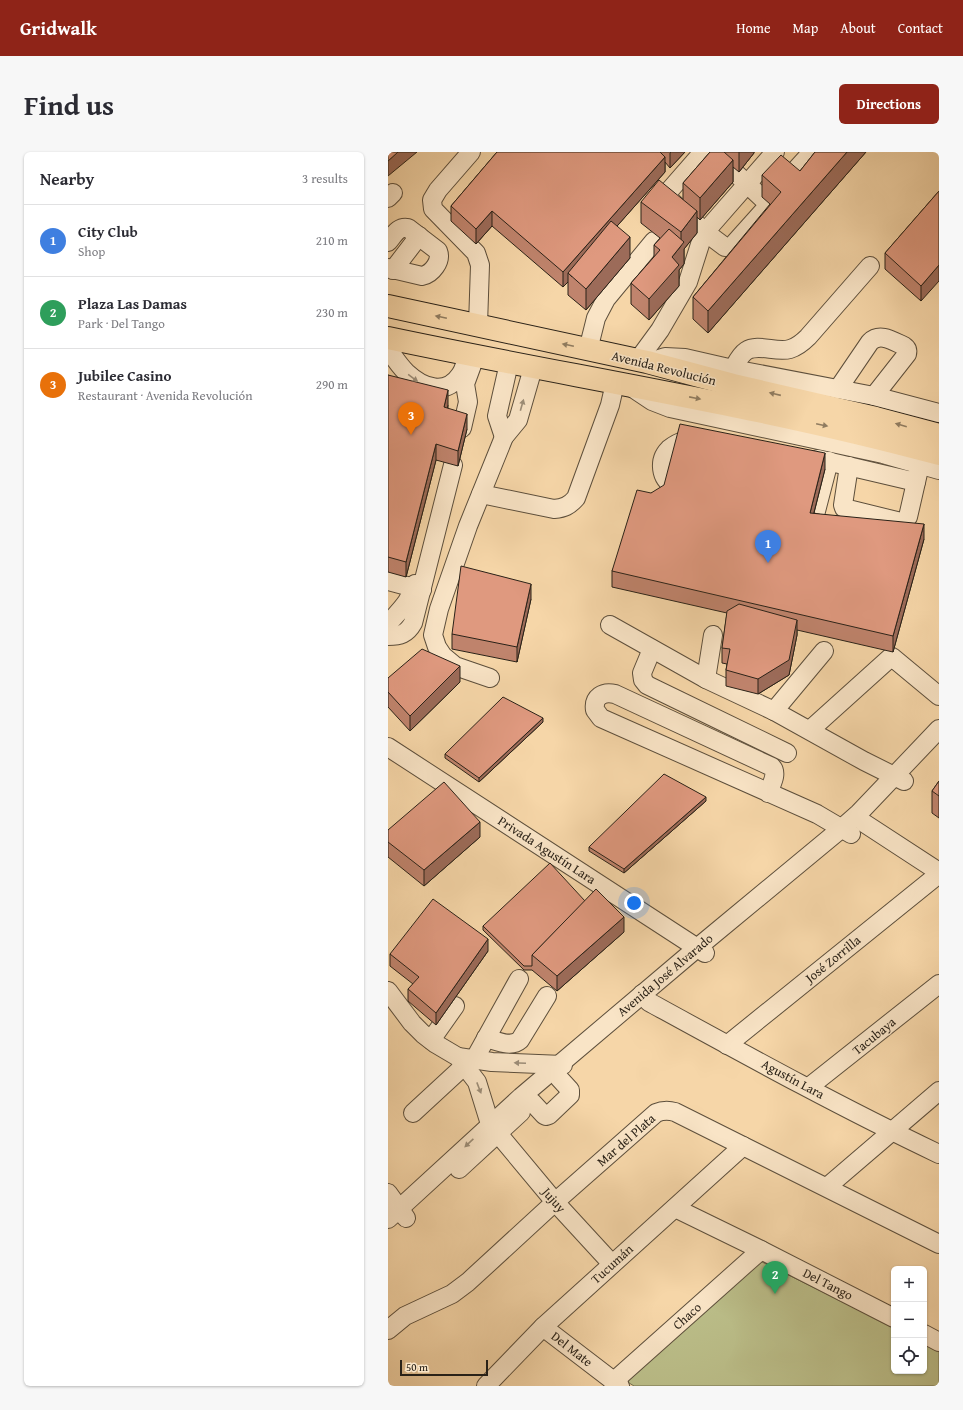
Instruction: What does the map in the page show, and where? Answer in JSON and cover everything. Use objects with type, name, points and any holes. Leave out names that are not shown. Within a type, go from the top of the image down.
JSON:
[{"type":"main road","name":"Avenida Revolución","points":[[388,306],[642,361],[733,385],[876,418],[939,435]]},
{"type":"main road","name":"Avenida Revolución","points":[[388,338],[532,368],[727,404],[868,435],[939,454]]},
{"type":"street","points":[[471,152],[438,190],[432,200],[433,209],[476,253],[480,265],[478,326]]},
{"type":"street","points":[[704,152],[668,194],[668,198],[705,232],[725,247],[732,246],[767,207],[766,202],[713,152]]},
{"type":"street","points":[[642,361],[688,282],[705,232],[746,184],[769,154],[786,173],[790,174],[812,152]]},
{"type":"street","points":[[388,242],[400,228],[403,227],[408,228],[419,236],[438,251],[440,255],[439,259],[428,275],[422,276],[391,269],[419,236]]},
{"type":"street","points":[[588,350],[596,318],[606,299],[654,241]]},
{"type":"street","points":[[733,369],[742,354],[749,349],[760,348],[780,350],[797,346],[808,337],[870,266]]},
{"type":"street","points":[[838,389],[870,342],[877,337],[881,337],[904,346],[908,351],[874,396]]},
{"type":"street","points":[[388,349],[406,372],[420,383],[434,388],[443,388],[451,385],[461,375],[472,356]]},
{"type":"street","points":[[451,385],[457,391],[461,400],[460,427],[468,402],[465,384],[472,356]]},
{"type":"street","points":[[642,361],[665,357],[685,358],[733,369],[874,396],[939,413]]},
{"type":"street","points":[[504,437],[497,416],[509,363]]},
{"type":"street","points":[[490,678],[455,666],[443,656],[437,647],[433,635],[439,609],[468,526],[504,437],[518,420],[532,368]]},
{"type":"street","points":[[481,494],[554,509],[564,508],[571,504],[576,498],[610,405],[622,385],[652,401],[670,408],[883,454],[918,473]]},
{"type":"street","points":[[670,408],[697,443],[674,445],[669,449],[664,455],[662,462],[663,472],[668,482],[675,487],[687,490],[697,486]]},
{"type":"street","points":[[754,446],[758,427]]},
{"type":"street","points":[[829,462],[816,515],[812,516],[787,501],[807,503],[812,498],[817,472],[804,462],[829,462],[849,466],[918,473],[939,470]]},
{"type":"street","points":[[388,624],[406,604],[402,587],[450,464]]},
{"type":"street","points":[[849,466],[843,505],[845,509],[901,522],[908,517],[918,473]]},
{"type":"street","points":[[388,636],[398,636],[403,634],[411,627],[413,623],[402,587]]},
{"type":"street","points":[[610,625],[706,679],[774,711],[899,779]]},
{"type":"street","points":[[706,679],[713,635]]},
{"type":"street","points":[[652,649],[642,674],[643,680],[647,684],[787,753]]},
{"type":"street","points":[[774,711],[824,651]]},
{"type":"street","points":[[810,730],[890,657],[892,657],[939,696]]},
{"type":"street","points":[[768,793],[775,772],[772,767],[615,694],[606,692],[601,694],[595,701],[594,710],[602,718],[768,793],[853,828],[939,873]]},
{"type":"street","name":"Avenida José Alvarado","points":[[388,1232],[398,1215],[494,1129],[701,950],[853,828],[899,779],[939,729]]},
{"type":"street","name":"Avenida José Alvarado","points":[[899,779],[939,745]]},
{"type":"street","name":"Privada Agustín Lara","points":[[388,747],[701,950]]},
{"type":"street","name":"José Zorrilla","points":[[727,1045],[939,873]]},
{"type":"street","points":[[413,1113],[466,1061],[486,1038],[519,979]]},
{"type":"street","name":"Tacubaya","points":[[809,1087],[939,984]]},
{"type":"street","points":[[388,991],[412,1023],[431,1040],[466,1061],[492,1062],[563,1070]]},
{"type":"street","points":[[486,1038],[511,1044],[516,1043],[520,1040],[548,996]]},
{"type":"street","name":"Agustín Lara","points":[[645,998],[727,1045],[891,1131],[939,1154]]},
{"type":"street","points":[[431,1040],[455,1006]]},
{"type":"street","points":[[466,1061],[477,1082],[494,1129]]},
{"type":"street","name":"Avenida José Alvarado","points":[[494,1129],[532,1102],[563,1070]]},
{"type":"street","points":[[827,1187],[939,1091]]},
{"type":"street","name":"Mar del Plata","points":[[388,1330],[405,1316],[452,1294],[468,1282],[555,1202],[656,1113],[662,1110],[676,1112],[939,1244]]},
{"type":"street","name":"Jujuy","points":[[494,1129],[555,1202],[612,1264]]},
{"type":"street","name":"Tucumán","points":[[486,1386],[543,1327],[743,1146]]},
{"type":"street","points":[[388,1192],[398,1215]]},
{"type":"street","name":"Del Tango","points":[[675,1208],[891,1316]]},
{"type":"street","name":"Chaco","points":[[616,1384],[761,1250]]},
{"type":"street","name":"Del Mate","points":[[543,1327],[616,1384]]},
{"type":"street","points":[[927,1336],[939,1342]]},
{"type":"green space","points":[[760,1261],[891,1326],[891,1374],[927,1374],[927,1343],[939,1349],[939,1386],[634,1386],[626,1381]]},
{"type":"building","points":[[388,152],[398,152],[388,161]]},
{"type":"building","points":[[497,152],[660,152],[665,157],[563,272],[492,211],[476,229],[451,206]]},
{"type":"building","points":[[710,152],[724,152],[733,160],[700,198],[683,183]]},
{"type":"building","points":[[815,152],[847,152],[708,311],[693,297],[781,192],[762,175],[781,155],[800,171]]},
{"type":"building","points":[[659,180],[697,211],[681,232],[641,202]]},
{"type":"building","points":[[939,191],[939,265],[921,286],[885,253]]},
{"type":"building","points":[[611,221],[630,237],[586,289],[568,273]]},
{"type":"building","points":[[669,229],[684,242],[672,257],[679,265],[649,299],[631,283],[660,250],[654,245]]},
{"type":"building","points":[[388,375],[448,390],[444,407],[467,414],[458,451],[436,444],[406,562],[388,557]]},
{"type":"building","points":[[680,424],[825,453],[810,513],[924,524],[893,636],[612,571],[637,490],[651,493],[664,485]]},
{"type":"building","points":[[461,566],[531,584],[517,647],[452,634]]},
{"type":"building","points":[[739,604],[797,620],[789,660],[758,679],[726,670],[730,649],[722,648],[727,611]]},
{"type":"building","points":[[422,649],[460,666],[410,716],[388,692],[388,678]]},
{"type":"building","points":[[503,697],[543,718],[479,778],[445,754]]},
{"type":"building","points":[[664,774],[706,797],[624,869],[589,847]]},
{"type":"building","points":[[939,781],[939,796],[932,791]]},
{"type":"building","points":[[444,782],[480,822],[424,870],[388,842],[388,830]]},
{"type":"building","points":[[550,863],[585,901],[532,955],[532,966],[524,966],[483,926]]},
{"type":"building","points":[[596,889],[624,917],[557,976],[532,955]]},
{"type":"building","points":[[433,899],[488,939],[436,1013],[408,989],[419,977],[390,954]]},
{"type":"place","name":"Jubilee Casino","points":[[411,435]]},
{"type":"place","name":"City Club","points":[[768,563]]},
{"type":"place","name":"Plaza Las Damas","points":[[775,1294]]}]
